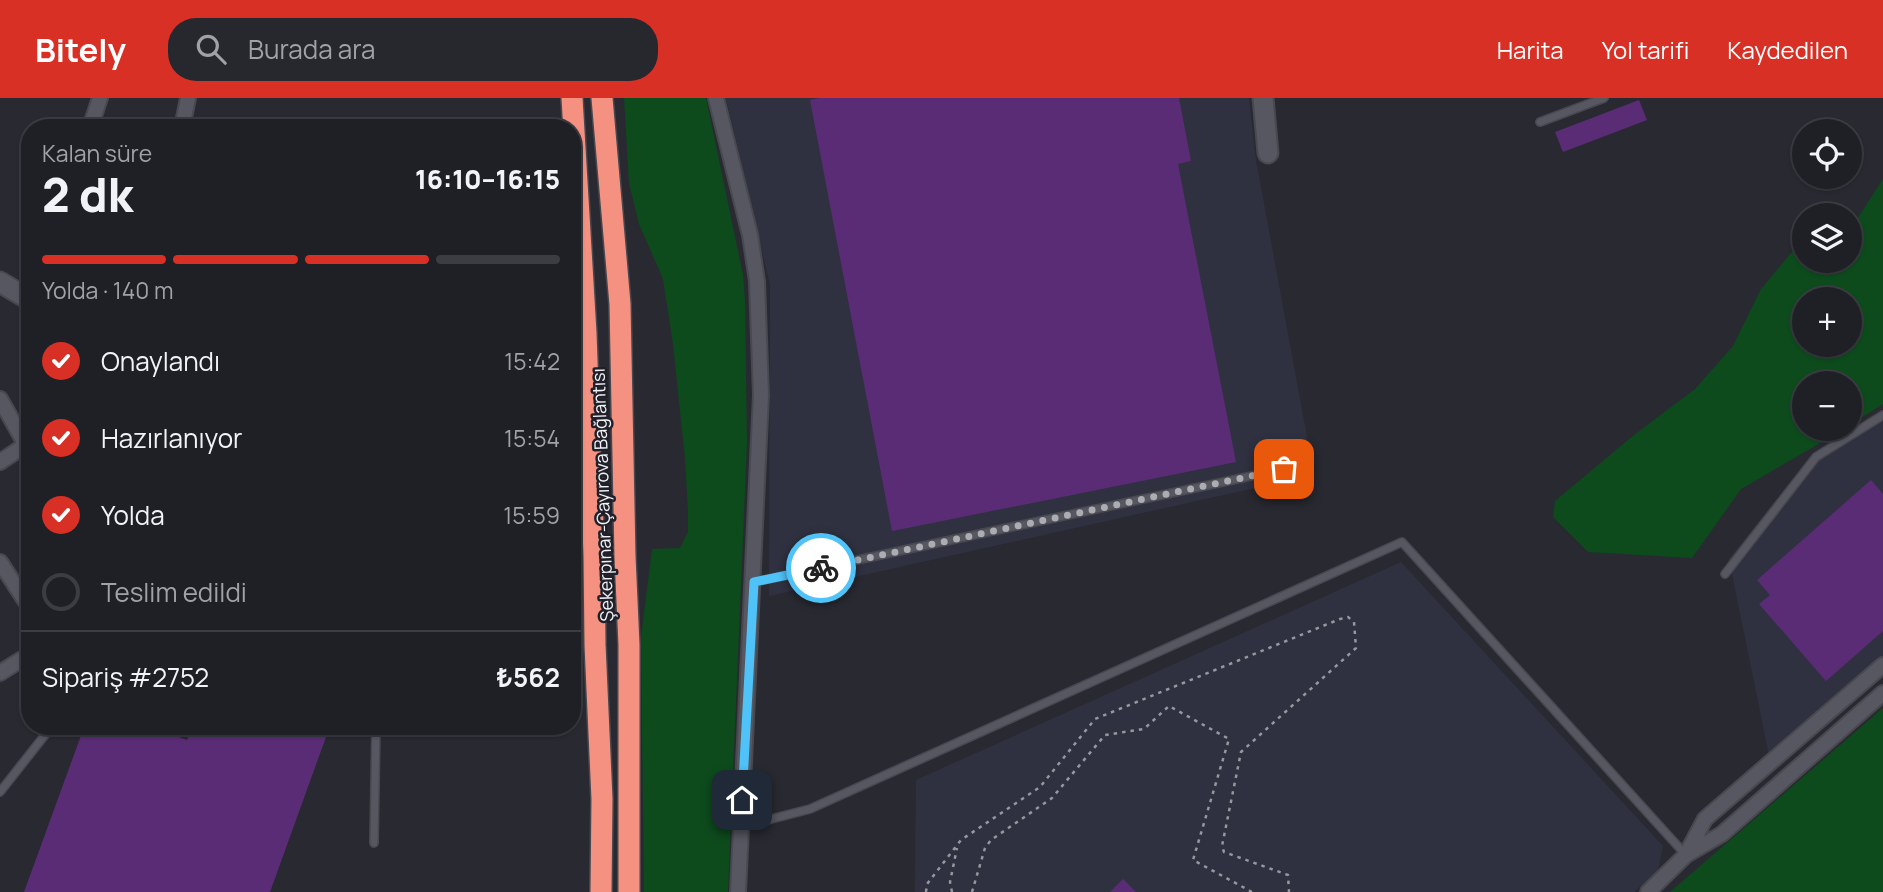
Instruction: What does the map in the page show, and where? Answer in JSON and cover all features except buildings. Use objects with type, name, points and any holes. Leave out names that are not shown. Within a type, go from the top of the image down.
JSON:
[{"type":"highway","name":"Şekerpınar-Çayırova Bağlantısı","points":[[572,98],[573,119]]},
{"type":"highway","name":"Şekerpınar-Çayırova Bağlantısı","points":[[602,98],[620,304],[629,645],[629,892]]},
{"type":"highway","name":"Şekerpınar-Çayırova Bağlantısı","points":[[581,249],[602,799],[601,892]]},
{"type":"street","points":[[93,119],[100,98]]},
{"type":"street","points":[[184,119],[188,98]]},
{"type":"street","points":[[716,98],[750,235],[757,281],[761,395],[738,892]]},
{"type":"street","points":[[1264,98],[1268,153]]},
{"type":"street","points":[[0,282],[21,295]]},
{"type":"street","points":[[0,399],[21,432]]},
{"type":"street","points":[[0,462],[21,448]]},
{"type":"street","points":[[0,562],[21,594]]},
{"type":"street","points":[[0,673],[21,660]]},
{"type":"street","points":[[1686,855],[1705,819],[1883,664]]},
{"type":"street","points":[[1648,892],[1686,855],[1722,834],[1883,693]]},
{"type":"lane","points":[[1540,122],[1604,98]]},
{"type":"lane","points":[[1725,574],[1816,457],[1883,415]]},
{"type":"lane","points":[[754,582],[1284,469]]},
{"type":"lane","points":[[740,827],[810,809],[1402,542],[1686,855]]},
{"type":"lane","points":[[0,792],[45,735]]},
{"type":"lane","points":[[374,843],[376,735]]},
{"type":"path","points":[[926,892],[927,884],[961,840],[1040,787],[1096,719],[1348,617],[1354,622],[1356,649],[1241,752],[1222,846],[1224,852],[1288,875],[1289,892]]},
{"type":"path","points":[[972,892],[985,848],[991,840],[1052,799],[1105,735],[1144,729],[1169,706],[1228,739],[1193,860],[1252,892]]},
{"type":"path","points":[[952,892],[950,882],[958,844]]},
{"type":"shaded area","points":[[726,98],[1249,98],[1256,160],[1314,475],[769,596],[770,285]]},
{"type":"shaded area","points":[[1883,415],[1883,657],[1769,755],[1729,559],[1804,465],[1833,441],[1862,441],[1862,426]]},
{"type":"shaded area","points":[[1401,562],[1663,846],[1658,871],[1634,892],[915,892],[916,780]]},
{"type":"green space","points":[[624,98],[706,98],[743,275],[747,443],[728,892],[644,892],[641,638],[652,549],[680,548],[688,532],[688,512],[673,344],[663,279],[639,224],[629,183]]},
{"type":"green space","points":[[1883,179],[1883,404],[1862,417],[1862,371],[1792,371],[1792,441],[1823,441],[1741,489],[1692,558],[1588,552],[1553,517],[1555,501],[1634,435],[1695,389],[1733,346],[1761,289],[1792,252],[1792,273],[1862,273],[1862,211]]},
{"type":"green space","points":[[1883,708],[1883,892],[1670,892]]},
{"type":"way so far","points":[[821,568],[1284,469]]},
{"type":"route","points":[[742,800],[754,582],[821,568]]}]
